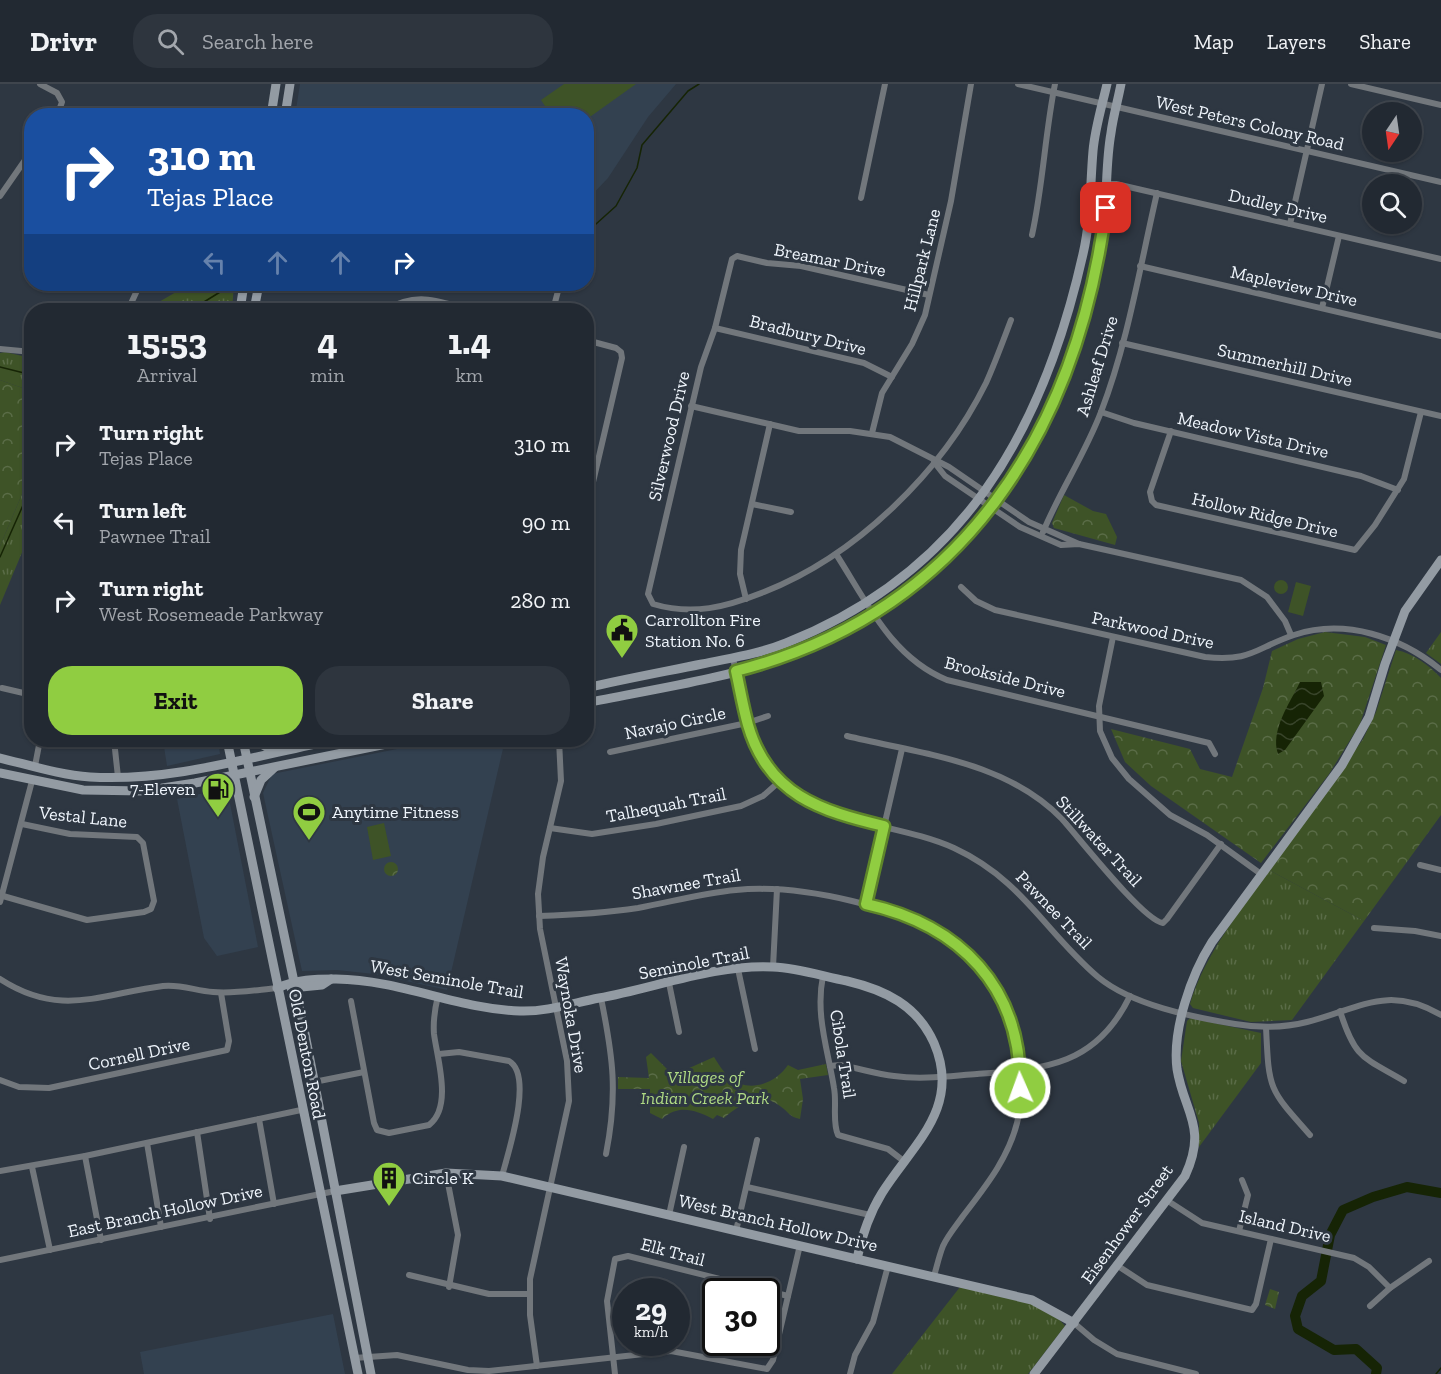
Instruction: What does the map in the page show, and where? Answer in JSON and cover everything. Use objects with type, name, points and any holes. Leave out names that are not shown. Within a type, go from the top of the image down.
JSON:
[{"type":"main road","points":[[272,108],[276,84]]},
{"type":"main road","points":[[286,108],[290,84]]},
{"type":"main road","points":[[594,686],[733,658],[785,643],[866,602],[922,561],[983,495],[1015,447],[1034,409],[1073,298],[1089,222],[1093,151],[1107,84]]},
{"type":"main road","points":[[594,701],[736,671],[812,647],[874,614],[928,574],[966,538],[994,504],[1033,444],[1075,342],[1102,236],[1110,134],[1121,84]]},
{"type":"main road","name":"Eisenhower Street","points":[[1034,1374],[1185,1176],[1194,1149],[1193,1118],[1177,1066],[1177,1044],[1192,982],[1206,952],[1277,853],[1282,838],[1347,754],[1369,717],[1406,611],[1441,560]]},
{"type":"main road","points":[[651,675],[654,689]]},
{"type":"main road","name":"Old Denton Road","points":[[229,747],[357,1374]]},
{"type":"main road","name":"Old Denton Road","points":[[244,747],[314,1082],[371,1374]]},
{"type":"main road","points":[[267,747],[276,752]]},
{"type":"main road","points":[[0,758],[88,777],[118,777],[173,773],[300,747]]},
{"type":"main road","points":[[353,747],[354,751]]},
{"type":"main road","points":[[0,773],[83,790],[143,791],[373,747]]},
{"type":"main road","points":[[32,781],[35,766]]},
{"type":"main road","points":[[254,797],[261,780],[275,767]]},
{"type":"main road","name":"Seminole Trail","points":[[556,1007],[738,969],[773,967],[880,990],[912,1011],[925,1026],[934,1044],[941,1077],[937,1111],[926,1132],[870,1215],[857,1259]]},
{"type":"main road","name":"West Seminole Trail","points":[[277,988],[294,985],[322,985],[331,979],[374,981],[510,1011],[535,1011],[556,1007]]},
{"type":"main road","name":"West Branch Hollow Drive","points":[[335,1191],[446,1173],[502,1176],[1032,1300],[1074,1323]]},
{"type":"street","points":[[40,84],[57,93],[62,102],[60,108]]},
{"type":"street","points":[[861,198],[885,84]]},
{"type":"street","name":"Hillpark Lane","points":[[872,433],[882,393],[921,327],[951,201],[970,84]]},
{"type":"street","name":"West Peters Colony Road","points":[[1018,84],[1441,182]]},
{"type":"street","points":[[1032,236],[1042,188],[1045,138],[1055,84]]},
{"type":"street","points":[[1290,224],[1322,84]]},
{"type":"street","points":[[1351,84],[1441,105]]},
{"type":"street","points":[[1385,93],[1387,84]]},
{"type":"street","points":[[0,196],[24,162]]},
{"type":"street","name":"Dudley Drive","points":[[1107,184],[1157,193],[1441,259]]},
{"type":"street","name":"Ashleaf Drive","points":[[1041,537],[1101,412],[1122,343],[1157,193]]},
{"type":"street","points":[[1322,308],[1339,236]]},
{"type":"street","name":"Breamar Drive","points":[[729,264],[737,256],[767,263],[801,266],[929,295]]},
{"type":"street","name":"Silverwood Drive","points":[[729,264],[715,328],[704,353],[648,594],[653,604],[664,607],[708,610],[746,599]]},
{"type":"street","name":"Mapleview Drive","points":[[1140,266],[1441,336]]},
{"type":"street","points":[[555,303],[558,291]]},
{"type":"street","points":[[398,303],[421,297],[444,303]]},
{"type":"street","points":[[770,424],[740,556],[740,574],[746,599],[790,581],[836,554],[905,496],[934,461],[985,384],[1011,320]]},
{"type":"street","name":"Bradbury Drive","points":[[715,328],[864,363],[892,377]]},
{"type":"street","points":[[594,342],[616,348],[621,352],[622,358],[594,478]]},
{"type":"street","name":"Summerhill Drive","points":[[1122,343],[1441,416]]},
{"type":"street","points":[[0,349],[24,351]]},
{"type":"street","points":[[691,406],[813,432],[872,433],[904,443],[934,461],[945,476],[983,495],[1041,537],[1061,545],[1078,544]]},
{"type":"street","name":"Meadow Vista Drive","points":[[1101,412],[1361,476],[1398,490]]},
{"type":"street","name":"Hollow Ridge Drive","points":[[1171,431],[1150,492],[1152,501],[1156,505],[1354,550],[1398,490],[1406,471],[1421,412]]},
{"type":"street","points":[[752,504],[791,513]]},
{"type":"street","points":[[994,504],[1078,544],[1241,580],[1267,597],[1285,621],[1291,635]]},
{"type":"street","name":"Brookside Drive","points":[[836,554],[900,651],[931,674],[947,680],[1209,742],[1215,754]]},
{"type":"street","name":"Parkwood Drive","points":[[961,587],[976,601],[995,610],[1222,659],[1255,654],[1291,635],[1325,628],[1345,628],[1414,651],[1441,670]]},
{"type":"street","points":[[1113,637],[1099,716],[1106,746],[1129,779],[1170,815],[1221,844],[1261,874]]},
{"type":"street","name":"Pawnee Trail","points":[[733,658],[747,723],[760,754],[780,781],[806,801],[829,812],[933,839],[989,868],[1032,905],[1099,977],[1130,996],[1233,1024],[1266,1027],[1306,1022],[1370,1002],[1393,999],[1408,1000],[1441,1014]]},
{"type":"street","points":[[2,688],[24,693]]},
{"type":"street","name":"Navajo Circle","points":[[610,752],[747,723],[768,716]]},
{"type":"street","name":"Stillwater Trail","points":[[847,736],[970,765],[999,776],[1035,796],[1059,816],[1135,902],[1158,922],[1163,923],[1167,920],[1221,844]]},
{"type":"street","points":[[35,766],[39,747]]},
{"type":"street","points":[[115,747],[118,777]]},
{"type":"street","name":"Waynoka Drive","points":[[537,1366],[529,1294],[532,1269],[569,1101],[567,1060],[539,916],[540,883],[561,781],[559,747]]},
{"type":"street","points":[[866,904],[902,749]]},
{"type":"street","points":[[1,899],[32,781]]},
{"type":"street","name":"Talhequah Trail","points":[[550,828],[592,834],[647,826],[741,806],[763,796],[780,781]]},
{"type":"street","name":"Vestal Lane","points":[[1,899],[73,918],[109,918],[151,909],[154,902],[144,843],[137,837],[70,834],[22,824]]},
{"type":"street","points":[[1420,865],[1441,870]]},
{"type":"street","points":[[773,967],[777,889]]},
{"type":"street","name":"Shawnee Trail","points":[[539,916],[610,912],[722,891],[777,889],[822,894],[897,912],[932,926],[976,963],[1005,1006],[1018,1047],[1021,1072],[1017,1122],[1007,1150],[992,1177],[947,1239],[934,1276]]},
{"type":"street","points":[[1374,928],[1415,931],[1441,936]]},
{"type":"street","points":[[738,969],[755,1048]]},
{"type":"street","name":"Cibola Trail","points":[[823,976],[819,1011],[837,1108],[835,1128],[838,1135],[888,1149],[905,1161]]},
{"type":"street","points":[[0,979],[24,994],[67,1003],[164,986],[182,986],[221,993],[277,988]]},
{"type":"street","points":[[669,983],[679,1032]]},
{"type":"street","name":"Cornell Drive","points":[[0,1080],[19,1087],[49,1088],[227,1050],[229,1041],[221,993]]},
{"type":"street","points":[[351,1001],[377,1130],[389,1133],[432,1123],[442,1087],[434,1022],[438,996]]},
{"type":"street","points":[[830,1066],[840,1065],[894,1076],[941,1077],[1021,1072],[1055,1065],[1084,1050],[1110,1027],[1130,996]]},
{"type":"street","points":[[601,998],[612,1051],[614,1083],[612,1120],[606,1154]]},
{"type":"street","points":[[1340,1011],[1348,1037],[1357,1052],[1376,1066],[1404,1081]]},
{"type":"street","points":[[1266,1027],[1268,1072],[1272,1089],[1286,1109],[1310,1135]]},
{"type":"street","points":[[439,1054],[459,1052],[509,1062],[516,1066],[519,1073],[519,1104],[502,1176]]},
{"type":"street","points":[[314,1082],[364,1072]]},
{"type":"street","points":[[0,1171],[32,1167],[302,1110]]},
{"type":"street","points":[[259,1119],[274,1204]]},
{"type":"street","points":[[197,1132],[210,1219]]},
{"type":"street","points":[[736,1231],[757,1140]]},
{"type":"street","points":[[147,1143],[161,1227]]},
{"type":"street","points":[[669,1215],[684,1147]]},
{"type":"street","points":[[85,1156],[101,1240]]},
{"type":"street","points":[[32,1167],[50,1250]]},
{"type":"street","points":[[446,1173],[458,1235],[449,1287]]},
{"type":"street","points":[[1239,1231],[1248,1195],[1242,1180]]},
{"type":"street","points":[[747,1187],[870,1215]]},
{"type":"street","name":"East Branch Hollow Drive","points":[[0,1260],[210,1219],[335,1191]]},
{"type":"street","name":"Island Drive","points":[[1168,1201],[1197,1220],[1338,1253],[1369,1267],[1390,1288]]},
{"type":"street","points":[[1118,1266],[1147,1285],[1252,1310],[1256,1304],[1271,1239]]},
{"type":"street","points":[[354,1358],[397,1354],[479,1371],[683,1352],[767,1370],[773,1360],[800,1245]]},
{"type":"street","name":"Elk Trail","points":[[613,1358],[607,1301],[615,1259],[619,1257],[638,1258],[788,1296]]},
{"type":"street","points":[[1370,1306],[1390,1288],[1429,1261]]},
{"type":"street","points":[[850,1374],[855,1355],[873,1322],[888,1266]]},
{"type":"street","points":[[409,1275],[449,1287],[489,1294],[529,1294]]},
{"type":"street","name":"West Branch Hollow Drive","points":[[1074,1323],[1094,1340],[1117,1354],[1196,1374]]},
{"type":"street","points":[[613,1358],[615,1374]]},
{"type":"shaded area","points":[[300,84],[676,84],[648,117],[608,178],[594,193],[594,108],[296,108]]},
{"type":"shaded area","points":[[164,747],[219,747],[220,754],[167,766]]},
{"type":"shaded area","points":[[407,747],[503,747],[447,990],[374,974],[337,970],[302,971],[263,793],[272,774]]},
{"type":"shaded area","points":[[227,788],[258,947],[217,956],[204,938],[177,799]]},
{"type":"shaded area","points":[[333,1314],[345,1374],[144,1374],[140,1352]]},
{"type":"green space","points":[[564,84],[636,84],[594,114],[594,108],[546,108],[541,100]]},
{"type":"green space","points":[[178,291],[233,291],[233,303],[157,303]]},
{"type":"green space","points":[[0,353],[24,356],[24,389],[0,380]]},
{"type":"green space","points":[[0,380],[24,389],[24,489],[0,546]]},
{"type":"green space","points":[[24,489],[24,548],[0,605],[0,546]]},
{"type":"green space","points":[[1064,495],[1093,511],[1106,514],[1117,537],[1115,545],[1054,528],[1052,523]]},
{"type":"green space","points":[[1278,580],[1284,580],[1288,587],[1284,594],[1278,594],[1274,590],[1274,584]]},
{"type":"green space","points":[[1296,582],[1311,586],[1303,616],[1288,612]]},
{"type":"green space","points":[[1325,632],[1365,637],[1386,645],[1360,724],[1329,774],[1261,863],[1151,786],[1125,762],[1111,729],[1190,749],[1200,769],[1232,777],[1263,688],[1272,651],[1298,639]]},
{"type":"green space","points":[[1441,632],[1441,664],[1426,653]]},
{"type":"green space","points":[[1396,650],[1421,661],[1441,678],[1441,815],[1364,921],[1269,870],[1363,739],[1376,712]]},
{"type":"green space","points":[[384,823],[391,856],[373,860],[367,827]]},
{"type":"green space","points":[[391,862],[396,864],[398,869],[396,874],[391,876],[386,874],[384,869],[386,864]]},
{"type":"green space","points":[[1269,870],[1364,921],[1292,1020],[1251,1022],[1193,1008],[1190,1004],[1204,968],[1235,918]]},
{"type":"green space","points":[[1190,1018],[1261,1033],[1261,1063],[1199,1147],[1199,1123],[1181,1061],[1187,1021]]},
{"type":"green space","name":"Villages of Indian Creek Park","points":[[651,1053],[668,1070],[687,1069],[714,1057],[729,1077],[744,1085],[753,1086],[769,1082],[783,1072],[788,1065],[798,1070],[826,1064],[828,1075],[800,1079],[803,1099],[800,1119],[791,1116],[772,1102],[757,1100],[743,1105],[724,1118],[717,1115],[713,1119],[693,1111],[681,1110],[668,1114],[662,1119],[650,1113],[650,1089],[618,1089],[618,1077],[649,1078],[646,1057]]},
{"type":"green space","points":[[960,1287],[1031,1303],[1056,1317],[1065,1326],[1028,1374],[892,1374]]},
{"type":"green space","points":[[1270,1289],[1279,1292],[1275,1309],[1265,1305]]},
{"type":"water","points":[[1300,682],[1321,682],[1324,696],[1285,750],[1278,754],[1276,745],[1279,726]]},
{"type":"waterway","points":[[594,226],[616,206],[637,168],[642,145],[688,91],[699,84]]},
{"type":"waterway","points":[[202,303],[222,291]]},
{"type":"waterway","points":[[0,367],[24,373]]},
{"type":"waterway","points":[[0,557],[24,503]]},
{"type":"waterway","points":[[1376,1374],[1377,1368],[1356,1349],[1334,1350],[1298,1329],[1295,1316],[1302,1296],[1321,1281],[1330,1235],[1343,1210],[1373,1197],[1407,1187],[1441,1193]]},
{"type":"waterway","points":[[1436,1374],[1441,1368]]},
{"type":"place","name":"Carrollton Fire Station No. 6","points":[[622,659]]},
{"type":"place","name":"7-Eleven","points":[[218,818]]},
{"type":"place","name":"Anytime Fitness","points":[[309,841]]},
{"type":"place","name":"Circle K","points":[[389,1207]]},
{"type":"route","points":[[1020,1088],[1018,1047],[1005,1006],[993,985],[976,963],[950,938],[932,926],[889,909],[866,904],[884,826],[829,812],[806,801],[780,781],[770,770],[754,743],[747,723],[736,671],[812,647],[874,614],[907,592],[928,574],[966,538],[992,507],[1012,480],[1033,444],[1055,395],[1081,326],[1102,236],[1106,208]]}]
